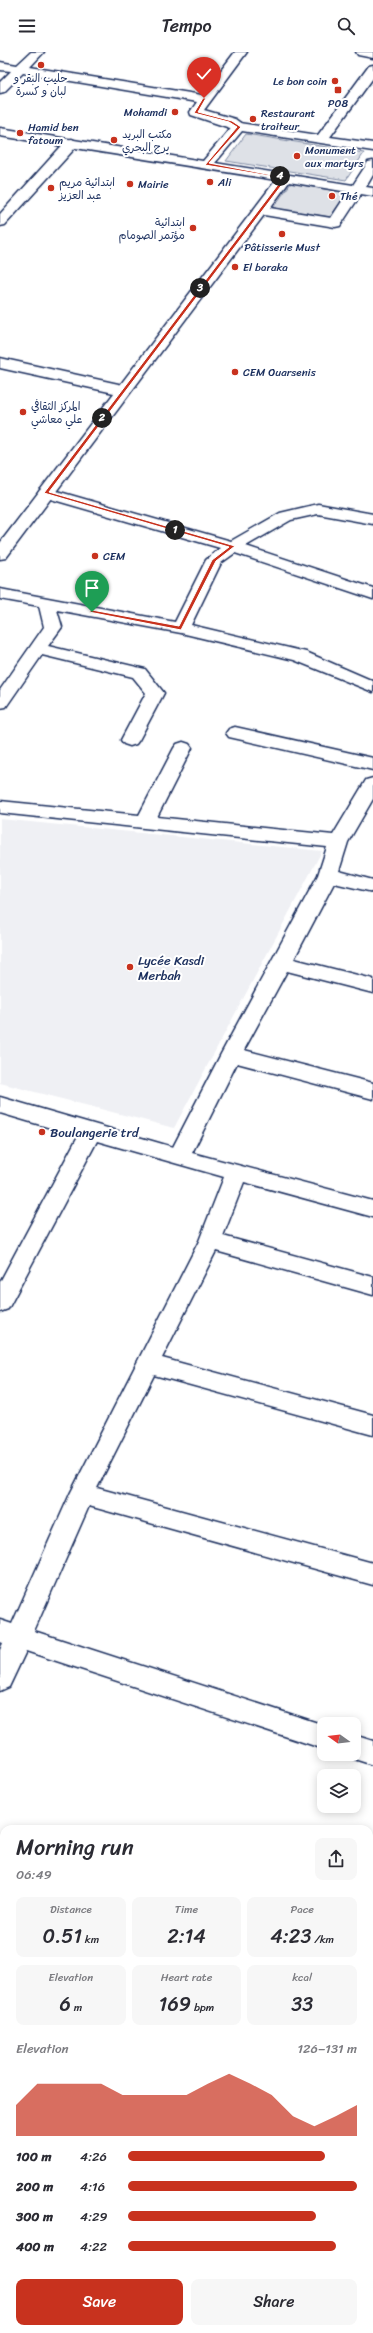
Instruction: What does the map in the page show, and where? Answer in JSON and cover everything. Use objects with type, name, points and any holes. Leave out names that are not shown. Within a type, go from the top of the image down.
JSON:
[{"type":"street","points":[[0,89],[38,52]]},
{"type":"street","points":[[241,52],[204,98],[196,112],[230,122],[239,127],[373,148]]},
{"type":"street","points":[[362,52],[373,54]]},
{"type":"street","points":[[0,66],[204,98]]},
{"type":"street","points":[[321,140],[373,69]]},
{"type":"street","points":[[207,164],[239,127]]},
{"type":"street","points":[[0,132],[207,164],[373,192]]},
{"type":"street","points":[[0,222],[72,143]]},
{"type":"street","points":[[259,210],[335,223],[373,165]]},
{"type":"street","points":[[0,554],[259,210],[286,178]]},
{"type":"street","points":[[0,363],[123,390]]},
{"type":"street","points":[[46,493],[233,547],[373,594]]},
{"type":"street","points":[[181,628],[214,560],[286,516],[318,509],[373,519]]},
{"type":"street","points":[[0,594],[181,628],[300,656],[373,687]]},
{"type":"street","points":[[0,703],[53,627],[47,603]]},
{"type":"street","points":[[37,649],[139,673],[155,693],[130,740]]},
{"type":"street","points":[[235,733],[373,764]]},
{"type":"street","points":[[146,821],[183,748]]},
{"type":"street","points":[[180,1157],[231,1054],[282,963],[328,875],[338,842],[371,791]]},
{"type":"street","points":[[0,807],[338,842]]},
{"type":"street","points":[[328,875],[373,886]]},
{"type":"street","points":[[282,963],[373,986]]},
{"type":"street","points":[[231,1054],[373,1091]]},
{"type":"street","points":[[0,1105],[180,1157],[373,1209]]},
{"type":"street","points":[[0,1303],[91,1132]]},
{"type":"street","points":[[0,1679],[10,1635],[149,1364],[210,1241],[237,1172]]},
{"type":"street","points":[[210,1241],[373,1286]]},
{"type":"street","points":[[149,1364],[373,1425]]},
{"type":"street","points":[[82,1494],[373,1574]]},
{"type":"street","points":[[10,1635],[317,1735]]},
{"type":"street","points":[[361,1749],[373,1753]]},
{"type":"shaded area","points":[[246,134],[364,153],[346,180],[226,161]]},
{"type":"shaded area","points":[[291,183],[347,193],[330,217],[273,208]]},
{"type":"shaded area","name":"Lycée Kasdi Merbah","points":[[0,819],[322,851],[174,1128],[0,1083]]},
{"type":"place","name":"حليب البقر و لبان و كسرة","points":[[41,65]]},
{"type":"place","name":"Le bon coin","points":[[335,81]]},
{"type":"place","name":"P08","points":[[338,90]]},
{"type":"place","name":"Mohamdi","points":[[175,112]]},
{"type":"place","name":"Restaurant traiteur","points":[[253,119]]},
{"type":"place","name":"Hamid ben fatoum","points":[[20,133]]},
{"type":"place","name":"مكتب البريد برج البحري","points":[[114,140]]},
{"type":"place","name":"Monument aux martyrs","points":[[297,156]]},
{"type":"place","name":"Ali","points":[[210,182]]},
{"type":"place","name":"Mairie","points":[[130,184]]},
{"type":"place","name":"ابتدائية مريم عبد العزيز","points":[[51,188]]},
{"type":"place","name":"Thé","points":[[332,196]]},
{"type":"place","name":"ابتدائية مؤتمر الصومام","points":[[193,228]]},
{"type":"place","name":"Pâtisserie Must","points":[[282,234]]},
{"type":"place","name":"El baraka","points":[[235,267]]},
{"type":"place","name":"CEM Ouarsenis","points":[[235,372]]},
{"type":"place","name":"المركز الثقافي علي معاشي","points":[[23,412]]},
{"type":"place","name":"CEM","points":[[95,556]]},
{"type":"place","name":"Lycée Kasdi Merbah","points":[[130,967]]},
{"type":"place","name":"Boulangerie trd","points":[[42,1132]]},
{"type":"route","points":[[92,612],[181,628],[214,560],[233,547],[46,493],[259,210],[286,178],[207,164],[239,127],[230,122],[196,112],[204,98]]}]
